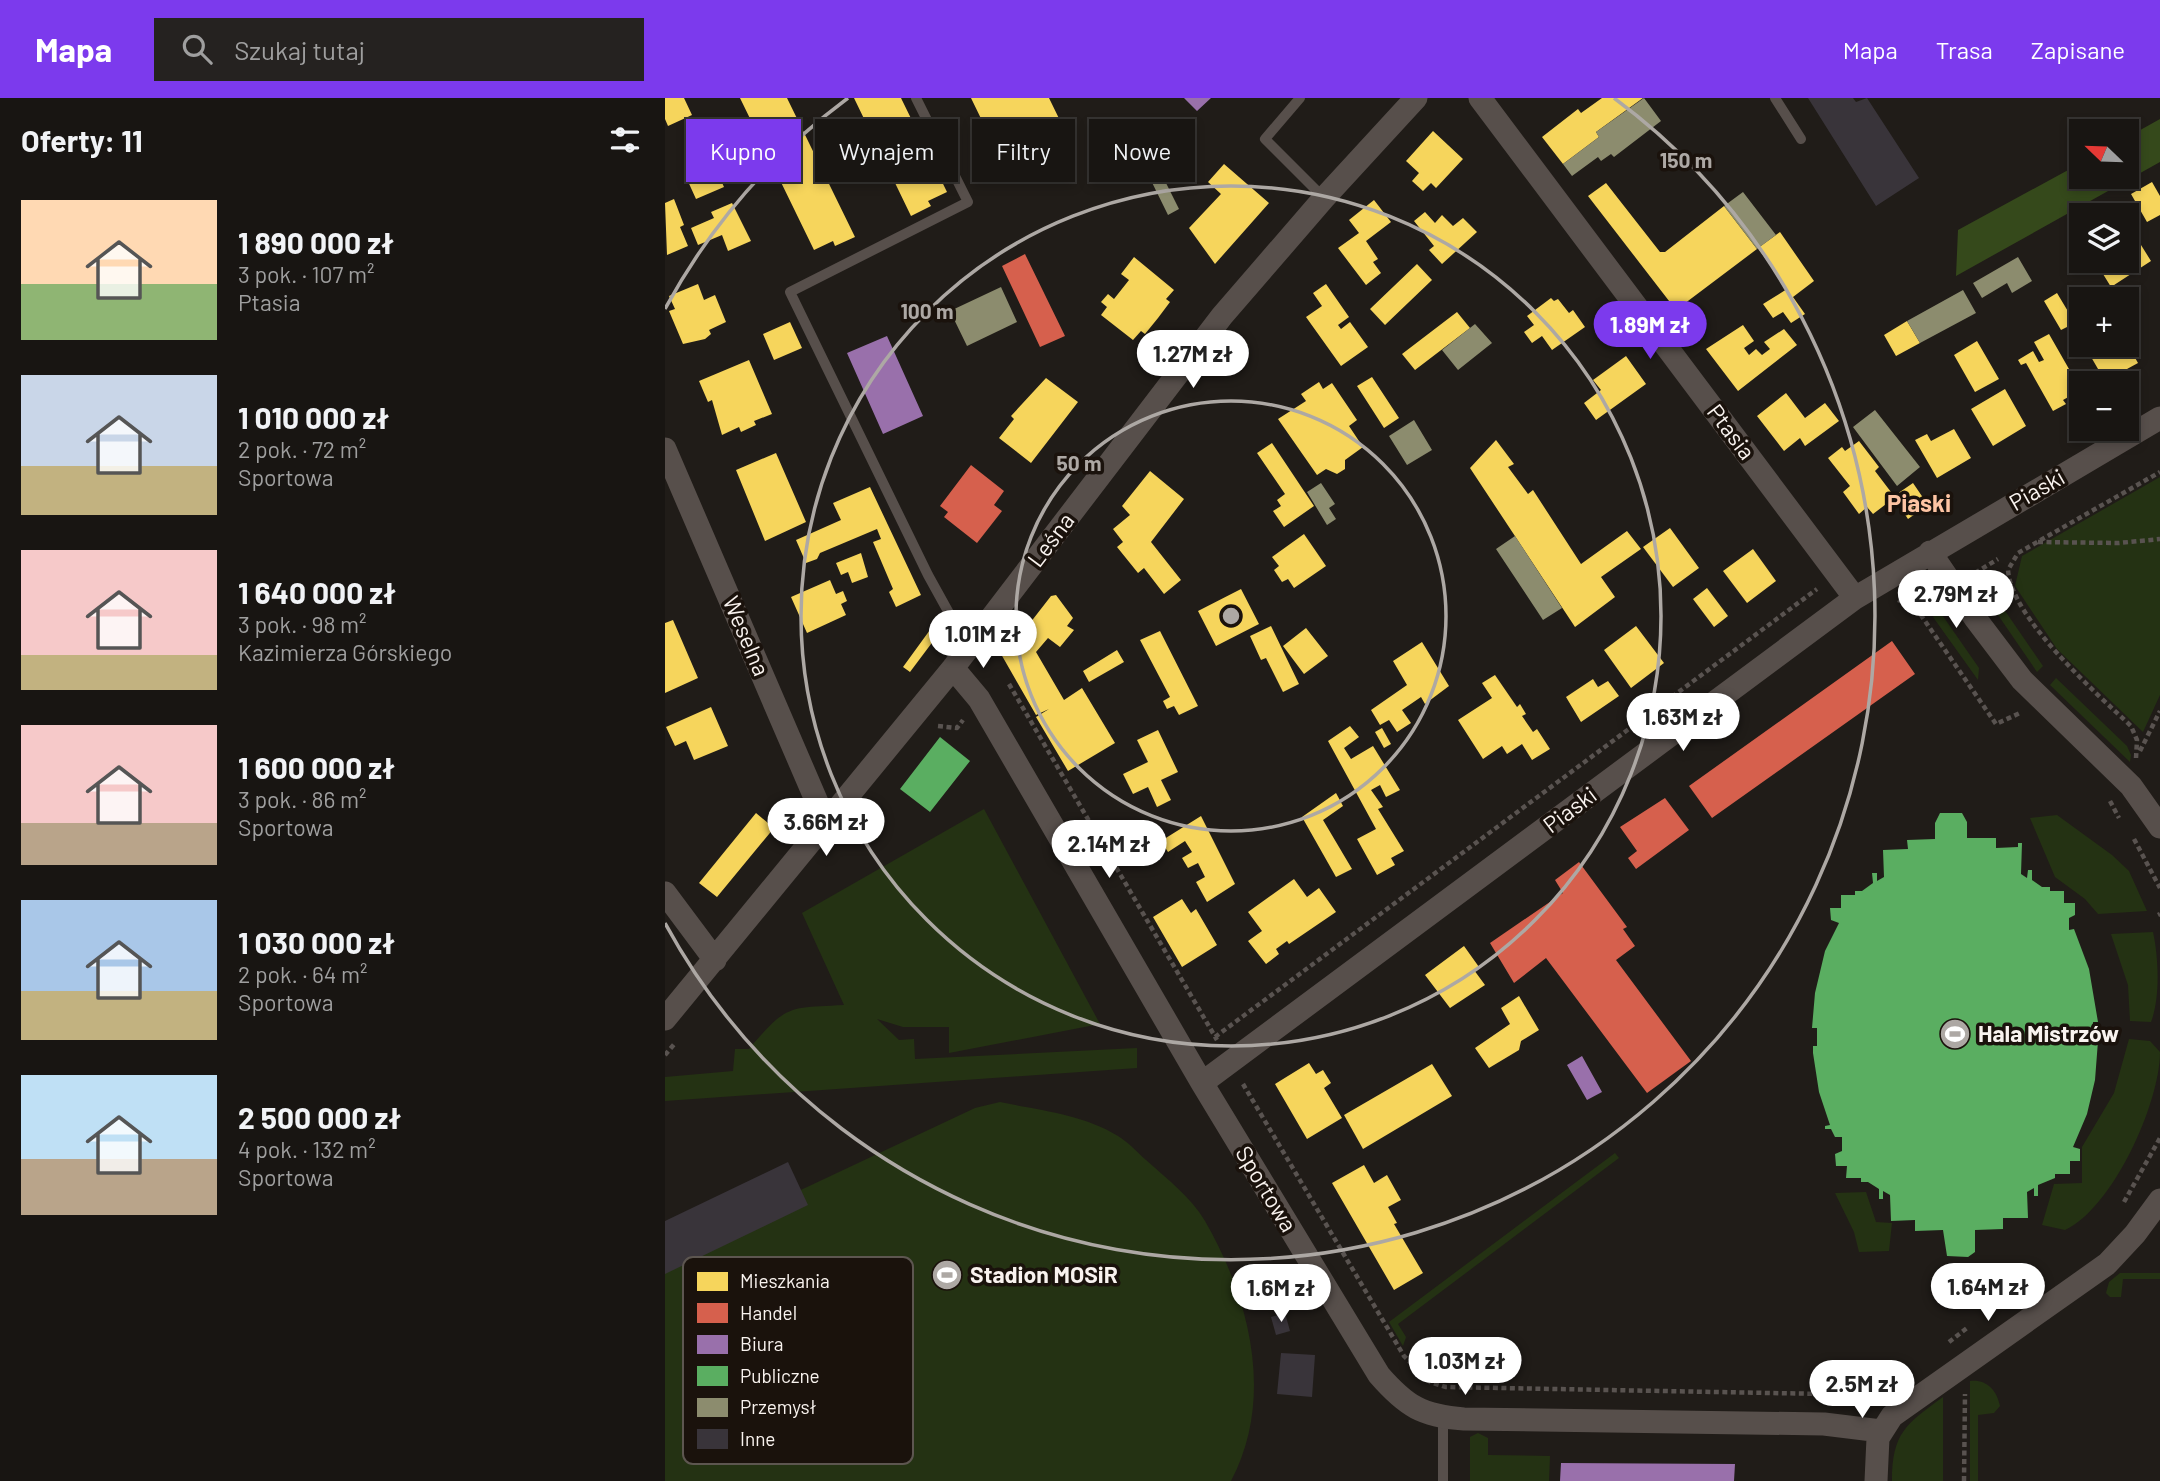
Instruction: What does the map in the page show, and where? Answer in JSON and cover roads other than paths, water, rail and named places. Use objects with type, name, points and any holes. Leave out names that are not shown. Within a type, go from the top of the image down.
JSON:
[{"type":"street","name":"Leśna","points":[[665,1019],[953,668],[1222,316],[1324,198],[1416,98]]},
{"type":"street","name":"Ptasia","points":[[1481,98],[1855,598]]},
{"type":"street","name":"Piaski","points":[[1202,1083],[1855,598],[2160,418]]},
{"type":"street","name":"Weselna","points":[[665,449],[826,823]]},
{"type":"street","points":[[1930,552],[2022,680],[2120,776],[2160,827]]},
{"type":"street","name":"Sportowa","points":[[953,668],[979,699],[1202,1083],[1379,1375],[1408,1405],[1443,1417],[1824,1424],[1881,1431]]},
{"type":"street","points":[[665,892],[715,960]]},
{"type":"street","points":[[1876,1481],[1876,1446],[1881,1431],[1892,1416],[2107,1264],[2135,1234],[2160,1200]]},
{"type":"lane","points":[[916,98],[968,202],[790,292],[928,575],[949,613],[973,642]]},
{"type":"lane","points":[[1300,98],[1265,139],[1324,198]]},
{"type":"lane","points":[[1775,98],[1801,139]]},
{"type":"lane","points":[[1443,1417],[1443,1481]]},
{"type":"place","name":"Hala Mistrzów","points":[[1955,1034]]},
{"type":"place","name":"Stadion MOSiR","points":[[947,1275]]},
{"type":"district","name":"Piaski","points":[[1919,504]]}]
